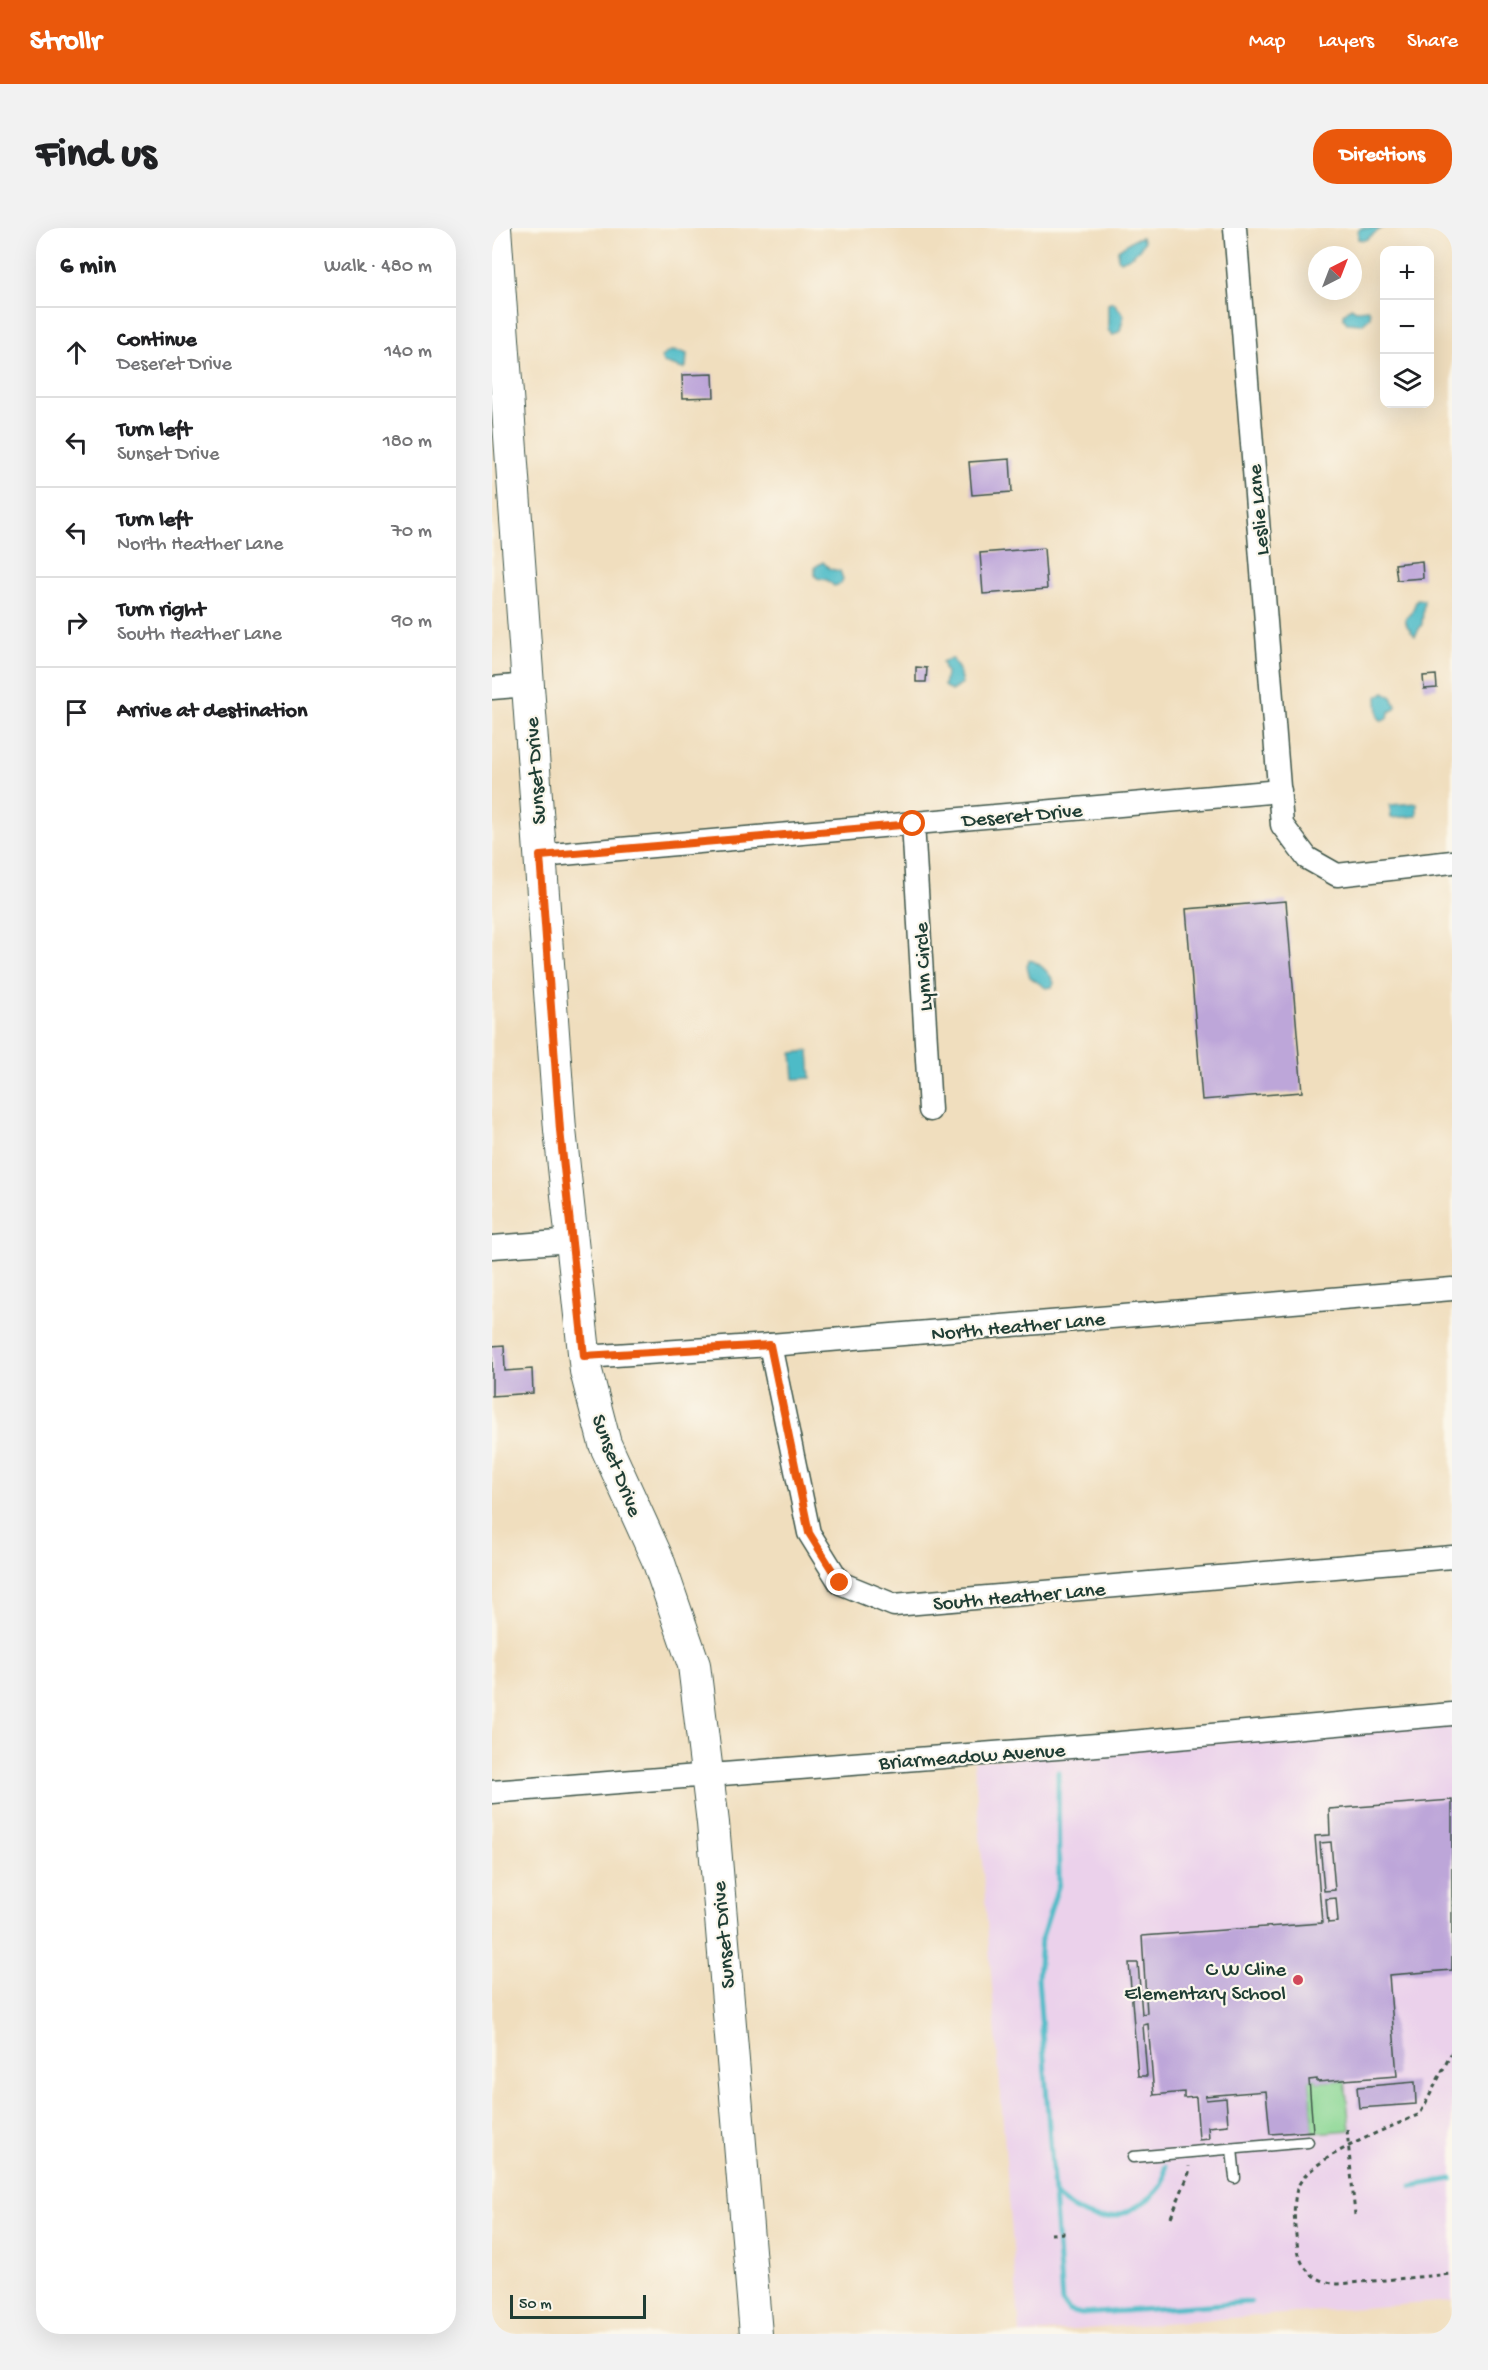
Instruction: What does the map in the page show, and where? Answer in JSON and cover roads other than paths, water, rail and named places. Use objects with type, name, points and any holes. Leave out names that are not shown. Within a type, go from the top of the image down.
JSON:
[{"type":"street","name":"Sunset Drive","points":[[495,228],[560,1130],[584,1356],[605,1444],[658,1560],[694,1665],[707,1775],[756,2334]]},
{"type":"street","name":"Leslie Lane","points":[[1235,228],[1280,791]]},
{"type":"street","points":[[492,688],[528,685]]},
{"type":"street","points":[[1280,791],[1282,825],[1307,858],[1337,875],[1452,862]]},
{"type":"street","name":"Deseret Drive","points":[[540,856],[1280,791]]},
{"type":"street","name":"Lynn Circle","points":[[913,824],[930,1110]]},
{"type":"street","points":[[492,1247],[572,1241]]},
{"type":"street","name":"North Heather Lane","points":[[584,1356],[770,1345],[1452,1289]]},
{"type":"street","name":"South Heather Lane","points":[[770,1345],[809,1533],[840,1583],[894,1605],[1452,1557]]},
{"type":"street","name":"Briarmeadow Avenue","points":[[492,1792],[1452,1714]]},
{"type":"lane","points":[[1133,2157],[1308,2142]]},
{"type":"lane","points":[[1232,2149],[1235,2178]]},
{"type":"water","points":[[1382,228],[1365,240],[1358,239],[1358,230]]},
{"type":"water","points":[[1142,237],[1144,242],[1137,251],[1120,261],[1118,250],[1134,239]]},
{"type":"water","points":[[1113,302],[1124,315],[1120,331],[1113,335],[1108,330],[1108,304]]},
{"type":"water","points":[[1351,307],[1356,310],[1368,309],[1370,317],[1362,324],[1347,323],[1344,314]]},
{"type":"water","points":[[670,351],[687,354],[686,367],[683,369],[663,363],[661,357]]},
{"type":"water","points":[[823,562],[830,569],[840,571],[843,579],[841,584],[834,586],[827,580],[817,578],[815,567]]},
{"type":"water","points":[[1417,599],[1424,600],[1422,624],[1415,636],[1407,626],[1405,619],[1412,612]]},
{"type":"water","points":[[952,658],[959,670],[962,684],[951,691],[944,686],[946,673],[942,662]]},
{"type":"water","points":[[1384,692],[1392,697],[1396,706],[1389,712],[1388,718],[1382,721],[1378,717],[1377,697]]},
{"type":"water","points":[[1417,803],[1417,816],[1391,818],[1390,805]]},
{"type":"water","points":[[1029,960],[1040,965],[1047,972],[1054,983],[1052,987],[1046,988],[1030,977],[1027,966]]},
{"type":"water","points":[[809,1051],[811,1078],[794,1079],[792,1053]]},
{"type":"waterway","points":[[1058,1772],[1059,1884],[1041,1940],[1038,1977],[1062,2302],[1069,2311],[1082,2314],[1250,2302]]},
{"type":"waterway","points":[[1055,2195],[1081,2213],[1100,2218],[1116,2216],[1151,2197],[1164,2181],[1165,2167]]},
{"type":"waterway","points":[[1412,2186],[1452,2179]]},
{"type":"place","name":"C W Cline Elementary School","points":[[1298,1980]]}]
